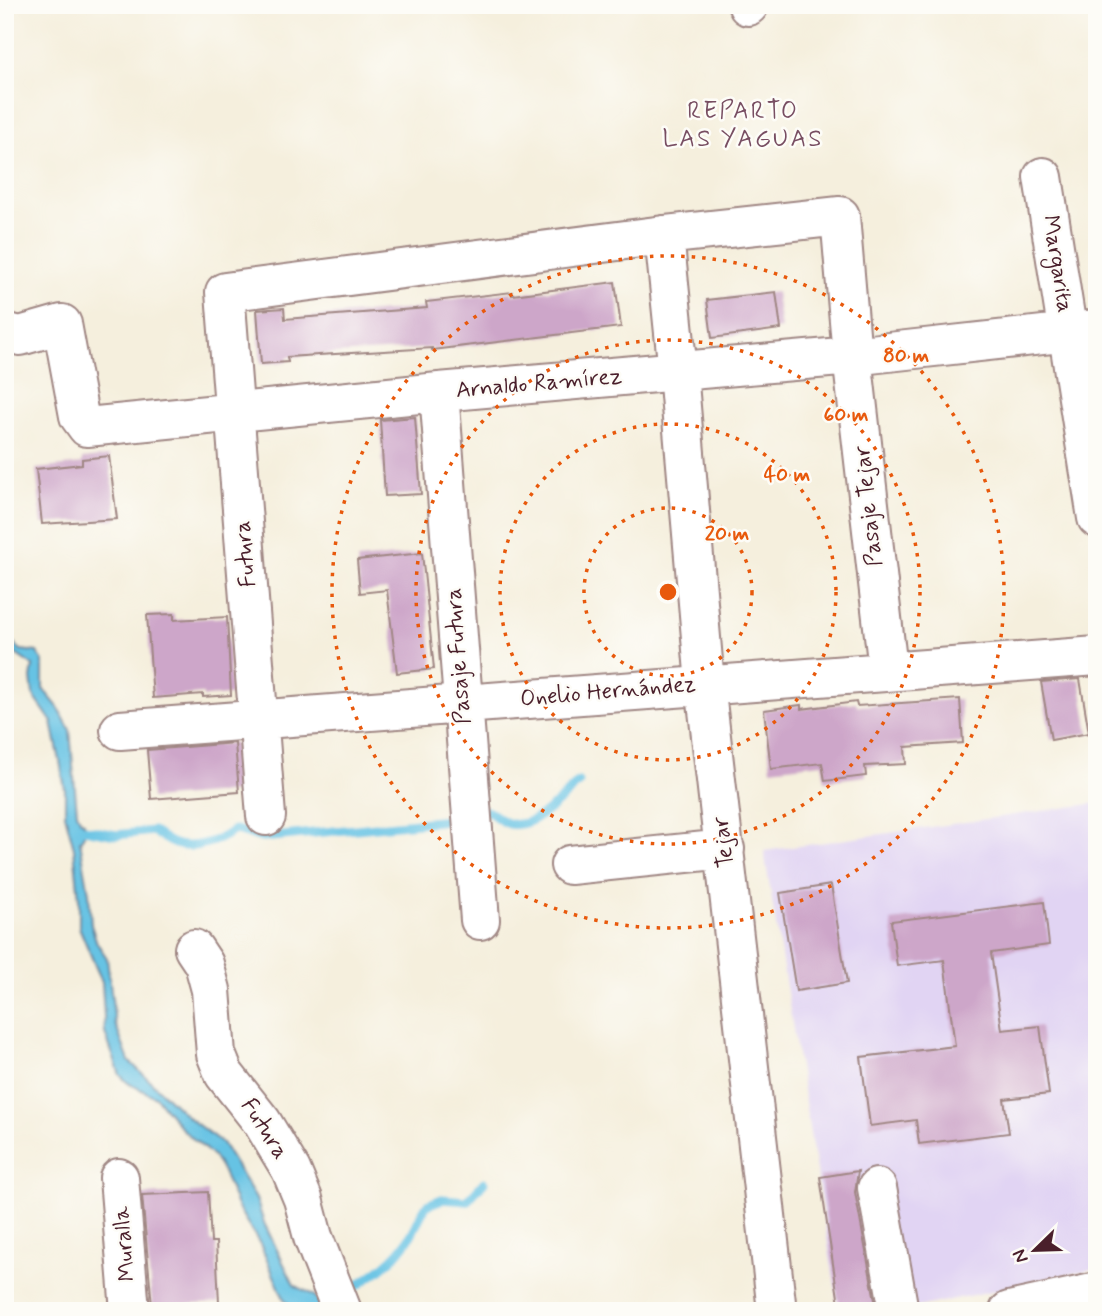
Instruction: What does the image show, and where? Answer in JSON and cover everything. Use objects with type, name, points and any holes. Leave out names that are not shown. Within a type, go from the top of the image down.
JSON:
[{"type":"street","name":"Margarita","points":[[1043,177],[1082,331],[1097,518]]},
{"type":"street","name":"Pasaje Tejar","points":[[664,235],[840,216],[852,356],[888,670]]},
{"type":"street","name":"Futura","points":[[266,816],[225,292],[664,235]]},
{"type":"street","name":"Tejar","points":[[664,235],[705,684],[777,1311]]},
{"type":"street","name":"Arnaldo Ramírez","points":[[5,332],[20,336],[62,324],[79,416],[87,426],[852,356],[1082,331]]},
{"type":"street","name":"Pasaje Futura","points":[[439,392],[480,920]]},
{"type":"street","name":"Onelio Hernández","points":[[120,730],[1097,656]]},
{"type":"street","points":[[570,865],[725,849]]},
{"type":"street","name":"Futura","points":[[194,949],[204,964],[211,990],[216,1054],[225,1074],[262,1122],[291,1170],[303,1199],[313,1237],[342,1311]]},
{"type":"street","name":"Muralla","points":[[119,1178],[130,1311]]},
{"type":"street","points":[[877,1188],[899,1311]]},
{"type":"street","points":[[1009,1311],[1097,1292]]},
{"type":"shaded area","points":[[1097,803],[1097,1268],[900,1311],[839,1311],[764,851]]},
{"type":"water","points":[[5,636],[21,650],[37,652],[43,662],[43,689],[58,707],[70,730],[77,813],[84,822],[84,835],[80,841],[89,893],[91,925],[97,943],[107,958],[115,1024],[129,1061],[190,1119],[222,1143],[256,1199],[264,1223],[294,1285],[315,1296],[324,1311],[298,1311],[285,1301],[260,1244],[238,1208],[213,1156],[183,1130],[156,1097],[128,1083],[120,1075],[105,1033],[102,982],[79,927],[74,848],[65,814],[65,789],[52,722],[33,695],[33,666],[7,648]]},
{"type":"building","points":[[615,282],[621,327],[432,350],[287,357],[288,362],[261,364],[257,310],[284,308],[285,319],[427,308],[426,302]]},
{"type":"building","points":[[776,292],[781,329],[712,338],[707,300]]},
{"type":"building","points":[[415,417],[421,494],[385,496],[380,420]]},
{"type":"building","points":[[109,456],[117,519],[42,524],[36,469],[82,464],[82,459]]},
{"type":"building","points":[[422,553],[434,669],[397,673],[387,590],[360,593],[357,560]]},
{"type":"building","points":[[174,614],[174,620],[227,617],[231,695],[153,698],[147,615]]},
{"type":"building","points":[[1080,679],[1089,733],[1051,740],[1041,682]]},
{"type":"building","points":[[960,699],[963,743],[905,747],[906,764],[865,766],[866,776],[825,781],[822,763],[771,769],[764,710],[801,705],[801,709],[856,702],[857,706]]},
{"type":"building","points":[[235,743],[239,792],[151,799],[147,750]]},
{"type":"building","points":[[831,885],[847,983],[796,991],[780,893]]},
{"type":"building","points":[[1044,902],[1049,945],[991,953],[1002,1030],[1040,1026],[1049,1094],[1004,1099],[1009,1133],[919,1144],[916,1120],[870,1126],[861,1057],[955,1046],[944,960],[897,966],[891,921]]},
{"type":"building","points":[[858,1171],[855,1192],[877,1311],[840,1311],[820,1177]]},
{"type":"building","points":[[208,1192],[211,1242],[216,1242],[219,1303],[152,1306],[142,1195]]},
{"type":"waterway","points":[[481,810],[510,824],[529,822],[548,810],[579,782]]},
{"type":"waterway","points":[[74,827],[116,835],[153,831],[174,844],[192,846],[217,840],[234,830],[262,838],[449,820],[464,814]]},
{"type":"waterway","points":[[349,1291],[399,1252],[427,1205],[442,1199],[467,1201],[484,1182]]},
{"type":"district","name":"REPARTO LAS YAGUAS","points":[[743,125]]}]
